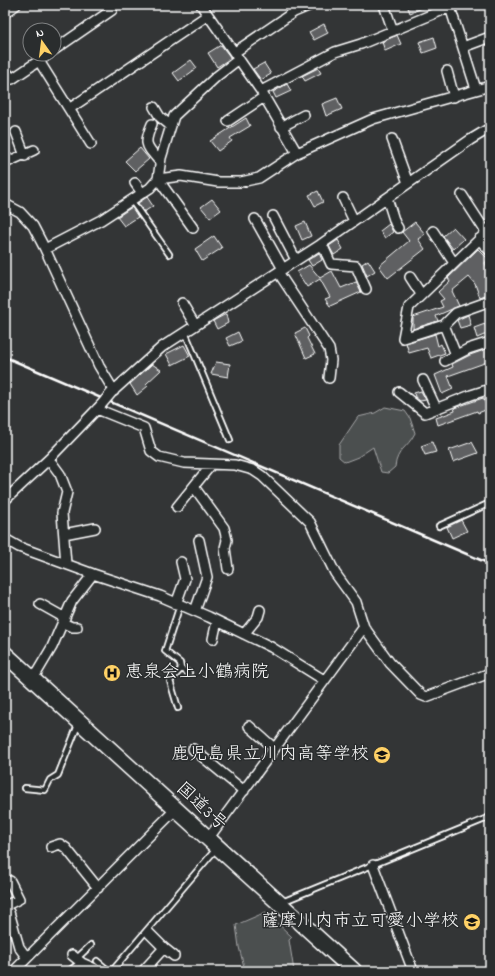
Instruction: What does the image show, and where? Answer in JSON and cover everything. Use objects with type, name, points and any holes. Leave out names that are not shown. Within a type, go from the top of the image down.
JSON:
[{"type":"highway","name":"国道3号","points":[[5,654],[354,971]]},
{"type":"street","points":[[5,12],[16,5]]},
{"type":"street","points":[[193,228],[158,179],[160,162],[174,116],[237,56],[291,9],[311,5]]},
{"type":"street","points":[[384,5],[393,31]]},
{"type":"street","points":[[62,44],[113,7]]},
{"type":"street","points":[[228,121],[262,94],[335,52],[361,44],[450,7],[476,89]]},
{"type":"street","points":[[69,109],[206,8],[262,94],[297,153]]},
{"type":"street","points":[[463,47],[490,37]]},
{"type":"street","points":[[5,70],[12,79],[38,62]]},
{"type":"street","points":[[40,62],[91,144]]},
{"type":"street","points":[[447,71],[454,96]]},
{"type":"street","points":[[45,249],[101,220],[142,193],[158,179],[181,176],[218,182],[241,182],[259,178],[297,153],[373,119],[490,86]]},
{"type":"street","points":[[154,107],[160,116],[171,126]]},
{"type":"street","points":[[281,127],[304,116]]},
{"type":"street","points":[[152,124],[146,139],[147,146],[160,162]]},
{"type":"street","points":[[5,500],[49,459],[113,391],[162,347],[322,244],[470,140],[490,128]]},
{"type":"street","points":[[16,132],[25,156]]},
{"type":"street","points":[[392,139],[408,183]]},
{"type":"street","points":[[5,163],[25,156],[34,150]]},
{"type":"street","points":[[135,183],[142,193]]},
{"type":"street","points":[[462,195],[488,231],[408,306],[402,338],[444,325],[456,313],[490,301]]},
{"type":"street","points":[[343,198],[354,221]]},
{"type":"street","points":[[387,198],[398,228]]},
{"type":"street","points":[[5,204],[20,212],[32,226],[45,249],[99,366],[113,391]]},
{"type":"street","points":[[273,216],[296,260]]},
{"type":"street","points":[[255,218],[281,270],[329,349],[331,360],[329,378]]},
{"type":"street","points":[[433,231],[454,262]]},
{"type":"street","points":[[479,239],[490,251]]},
{"type":"street","points":[[322,244],[331,264],[356,266],[366,289]]},
{"type":"street","points":[[352,266],[360,261]]},
{"type":"street","points":[[410,277],[421,294]]},
{"type":"street","points":[[182,303],[195,325]]},
{"type":"street","points":[[444,325],[456,355]]},
{"type":"street","points":[[445,361],[456,355],[490,342]]},
{"type":"street","points":[[423,380],[436,408]]},
{"type":"street","points":[[399,392],[425,413],[471,394],[490,389]]},
{"type":"street","points":[[99,407],[144,428],[151,451],[159,457],[211,465],[235,465],[253,470],[304,515],[310,522],[335,572],[356,602],[364,627],[390,663],[421,695],[426,698],[490,673]]},
{"type":"street","points":[[49,459],[60,474],[67,492],[62,512],[66,564]]},
{"type":"street","points":[[177,507],[211,465]]},
{"type":"street","points":[[194,487],[224,528],[227,540],[225,548],[228,569]]},
{"type":"street","points":[[64,534],[96,528]]},
{"type":"street","points":[[5,539],[19,547],[92,574],[160,596],[195,611],[271,647],[324,680]]},
{"type":"street","points":[[195,611],[207,578],[199,540]]},
{"type":"street","points":[[178,605],[185,579],[182,562]]},
{"type":"street","points":[[33,679],[52,647],[72,601],[92,574]]},
{"type":"street","points":[[40,604],[72,627],[77,627]]},
{"type":"street","points":[[244,634],[258,617],[260,610]]},
{"type":"street","points":[[213,639],[217,621]]},
{"type":"street","points":[[212,843],[244,791],[274,748],[364,627]]},
{"type":"street","points":[[249,726],[274,748]]},
{"type":"street","points":[[193,749],[244,791]]},
{"type":"street","points":[[17,969],[176,809]]},
{"type":"street","points":[[51,848],[60,844],[66,848],[98,888]]},
{"type":"street","points":[[373,864],[413,971]]},
{"type":"street","points":[[5,906],[19,898],[10,881]]},
{"type":"street","points":[[5,910],[9,912],[19,947],[27,958]]},
{"type":"street","points":[[149,933],[174,956]]},
{"type":"street","points":[[143,971],[164,948]]},
{"type":"street","points":[[76,958],[100,971]]},
{"type":"lane","points":[[131,200],[169,254]]},
{"type":"lane","points":[[185,332],[230,440]]},
{"type":"lane","points":[[439,526],[490,503]]},
{"type":"lane","points":[[178,605],[165,651],[180,663],[181,669],[170,682],[178,708]]},
{"type":"lane","points":[[181,669],[189,673]]},
{"type":"lane","points":[[25,788],[45,790],[50,780],[58,775],[80,722]]},
{"type":"lane","points":[[279,903],[490,817]]},
{"type":"lane","points":[[97,960],[110,971],[212,843]]},
{"type":"lane","points":[[69,971],[76,958],[91,945]]},
{"type":"shaded area","points":[[385,407],[405,411],[410,418],[415,433],[398,456],[395,467],[388,473],[381,472],[373,447],[358,457],[345,462],[339,457],[339,445],[358,417],[375,413]]},
{"type":"shaded area","points":[[266,912],[292,937],[289,940],[294,971],[245,971],[239,947],[236,925]]},
{"type":"building","points":[[407,5],[430,5],[410,13]]},
{"type":"building","points":[[324,24],[328,33],[314,40],[309,32]]},
{"type":"building","points":[[397,35],[401,44],[385,51],[382,42]]},
{"type":"building","points":[[434,37],[437,48],[423,53],[419,42]]},
{"type":"building","points":[[221,45],[231,58],[217,67],[208,53]]},
{"type":"building","points":[[191,60],[197,68],[179,81],[173,73]]},
{"type":"building","points":[[264,63],[271,74],[261,80],[253,69]]},
{"type":"building","points":[[318,68],[321,73],[305,81],[302,76]]},
{"type":"building","points":[[287,84],[291,91],[276,98],[273,92]]},
{"type":"building","points":[[337,98],[342,109],[326,116],[322,104]]},
{"type":"building","points":[[246,118],[250,126],[230,138],[232,141],[218,151],[210,141]]},
{"type":"building","points":[[140,148],[149,159],[135,171],[125,161]]},
{"type":"building","points":[[318,191],[323,202],[315,206],[309,195]]},
{"type":"building","points":[[147,197],[153,206],[144,212],[138,203]]},
{"type":"building","points":[[212,199],[221,210],[210,218],[201,207]]},
{"type":"building","points":[[132,207],[138,217],[124,226],[117,217]]},
{"type":"building","points":[[305,222],[311,236],[302,240],[296,226]]},
{"type":"building","points":[[415,222],[425,234],[418,239],[425,249],[388,278],[379,266],[409,241],[402,232]]},
{"type":"building","points":[[389,224],[393,232],[385,238],[380,231]]},
{"type":"building","points":[[453,227],[464,239],[453,249],[443,236]]},
{"type":"building","points":[[214,236],[222,248],[202,261],[195,249]]},
{"type":"building","points":[[338,240],[343,249],[334,255],[329,246]]},
{"type":"building","points":[[478,249],[488,259],[485,263],[490,273],[490,294],[480,298],[475,284],[469,277],[452,291],[459,306],[436,316],[438,321],[413,329],[413,317],[443,307],[440,301],[444,299],[438,292],[450,281],[448,278]]},
{"type":"building","points":[[319,253],[322,260],[312,266],[308,260]]},
{"type":"building","points":[[368,260],[375,271],[367,276],[362,264]]},
{"type":"building","points":[[309,265],[320,278],[332,271],[341,288],[356,282],[361,292],[330,306],[325,299],[330,297],[320,279],[307,287],[297,272]]},
{"type":"building","points":[[226,314],[228,323],[217,329],[213,321]]},
{"type":"building","points":[[468,315],[471,325],[460,328],[457,320]]},
{"type":"building","points":[[485,324],[489,333],[477,338],[474,328]]},
{"type":"building","points":[[305,328],[309,336],[307,338],[315,354],[306,358],[295,333]]},
{"type":"building","points":[[238,332],[242,341],[230,346],[226,338]]},
{"type":"building","points":[[435,334],[438,346],[441,344],[445,353],[431,358],[427,348],[409,353],[406,343]]},
{"type":"building","points":[[184,345],[190,356],[172,365],[166,354]]},
{"type":"building","points":[[490,348],[490,361],[448,376],[453,389],[442,394],[435,375],[453,367],[452,364],[470,355]]},
{"type":"building","points":[[216,362],[230,364],[228,377],[211,374]]},
{"type":"building","points":[[152,364],[161,370],[146,384],[148,386],[137,395],[130,384]]},
{"type":"building","points":[[421,391],[426,400],[420,401],[415,397],[414,393]]},
{"type":"building","points":[[483,398],[488,409],[478,413],[477,411],[438,425],[436,418],[455,411],[454,408]]},
{"type":"building","points":[[432,442],[436,452],[425,455],[421,446]]},
{"type":"building","points":[[472,442],[478,453],[453,462],[449,450]]},
{"type":"building","points":[[461,520],[467,531],[452,538],[447,527]]},
{"type":"railway","points":[[5,357],[490,564]]},
{"type":"place","name":"恵泉会上小鶴病院","points":[[112,673]]},
{"type":"place","name":"鹿児島県立川内高等学校","points":[[382,755]]},
{"type":"place","name":"薩摩川内市立可愛小学校","points":[[472,922]]}]
